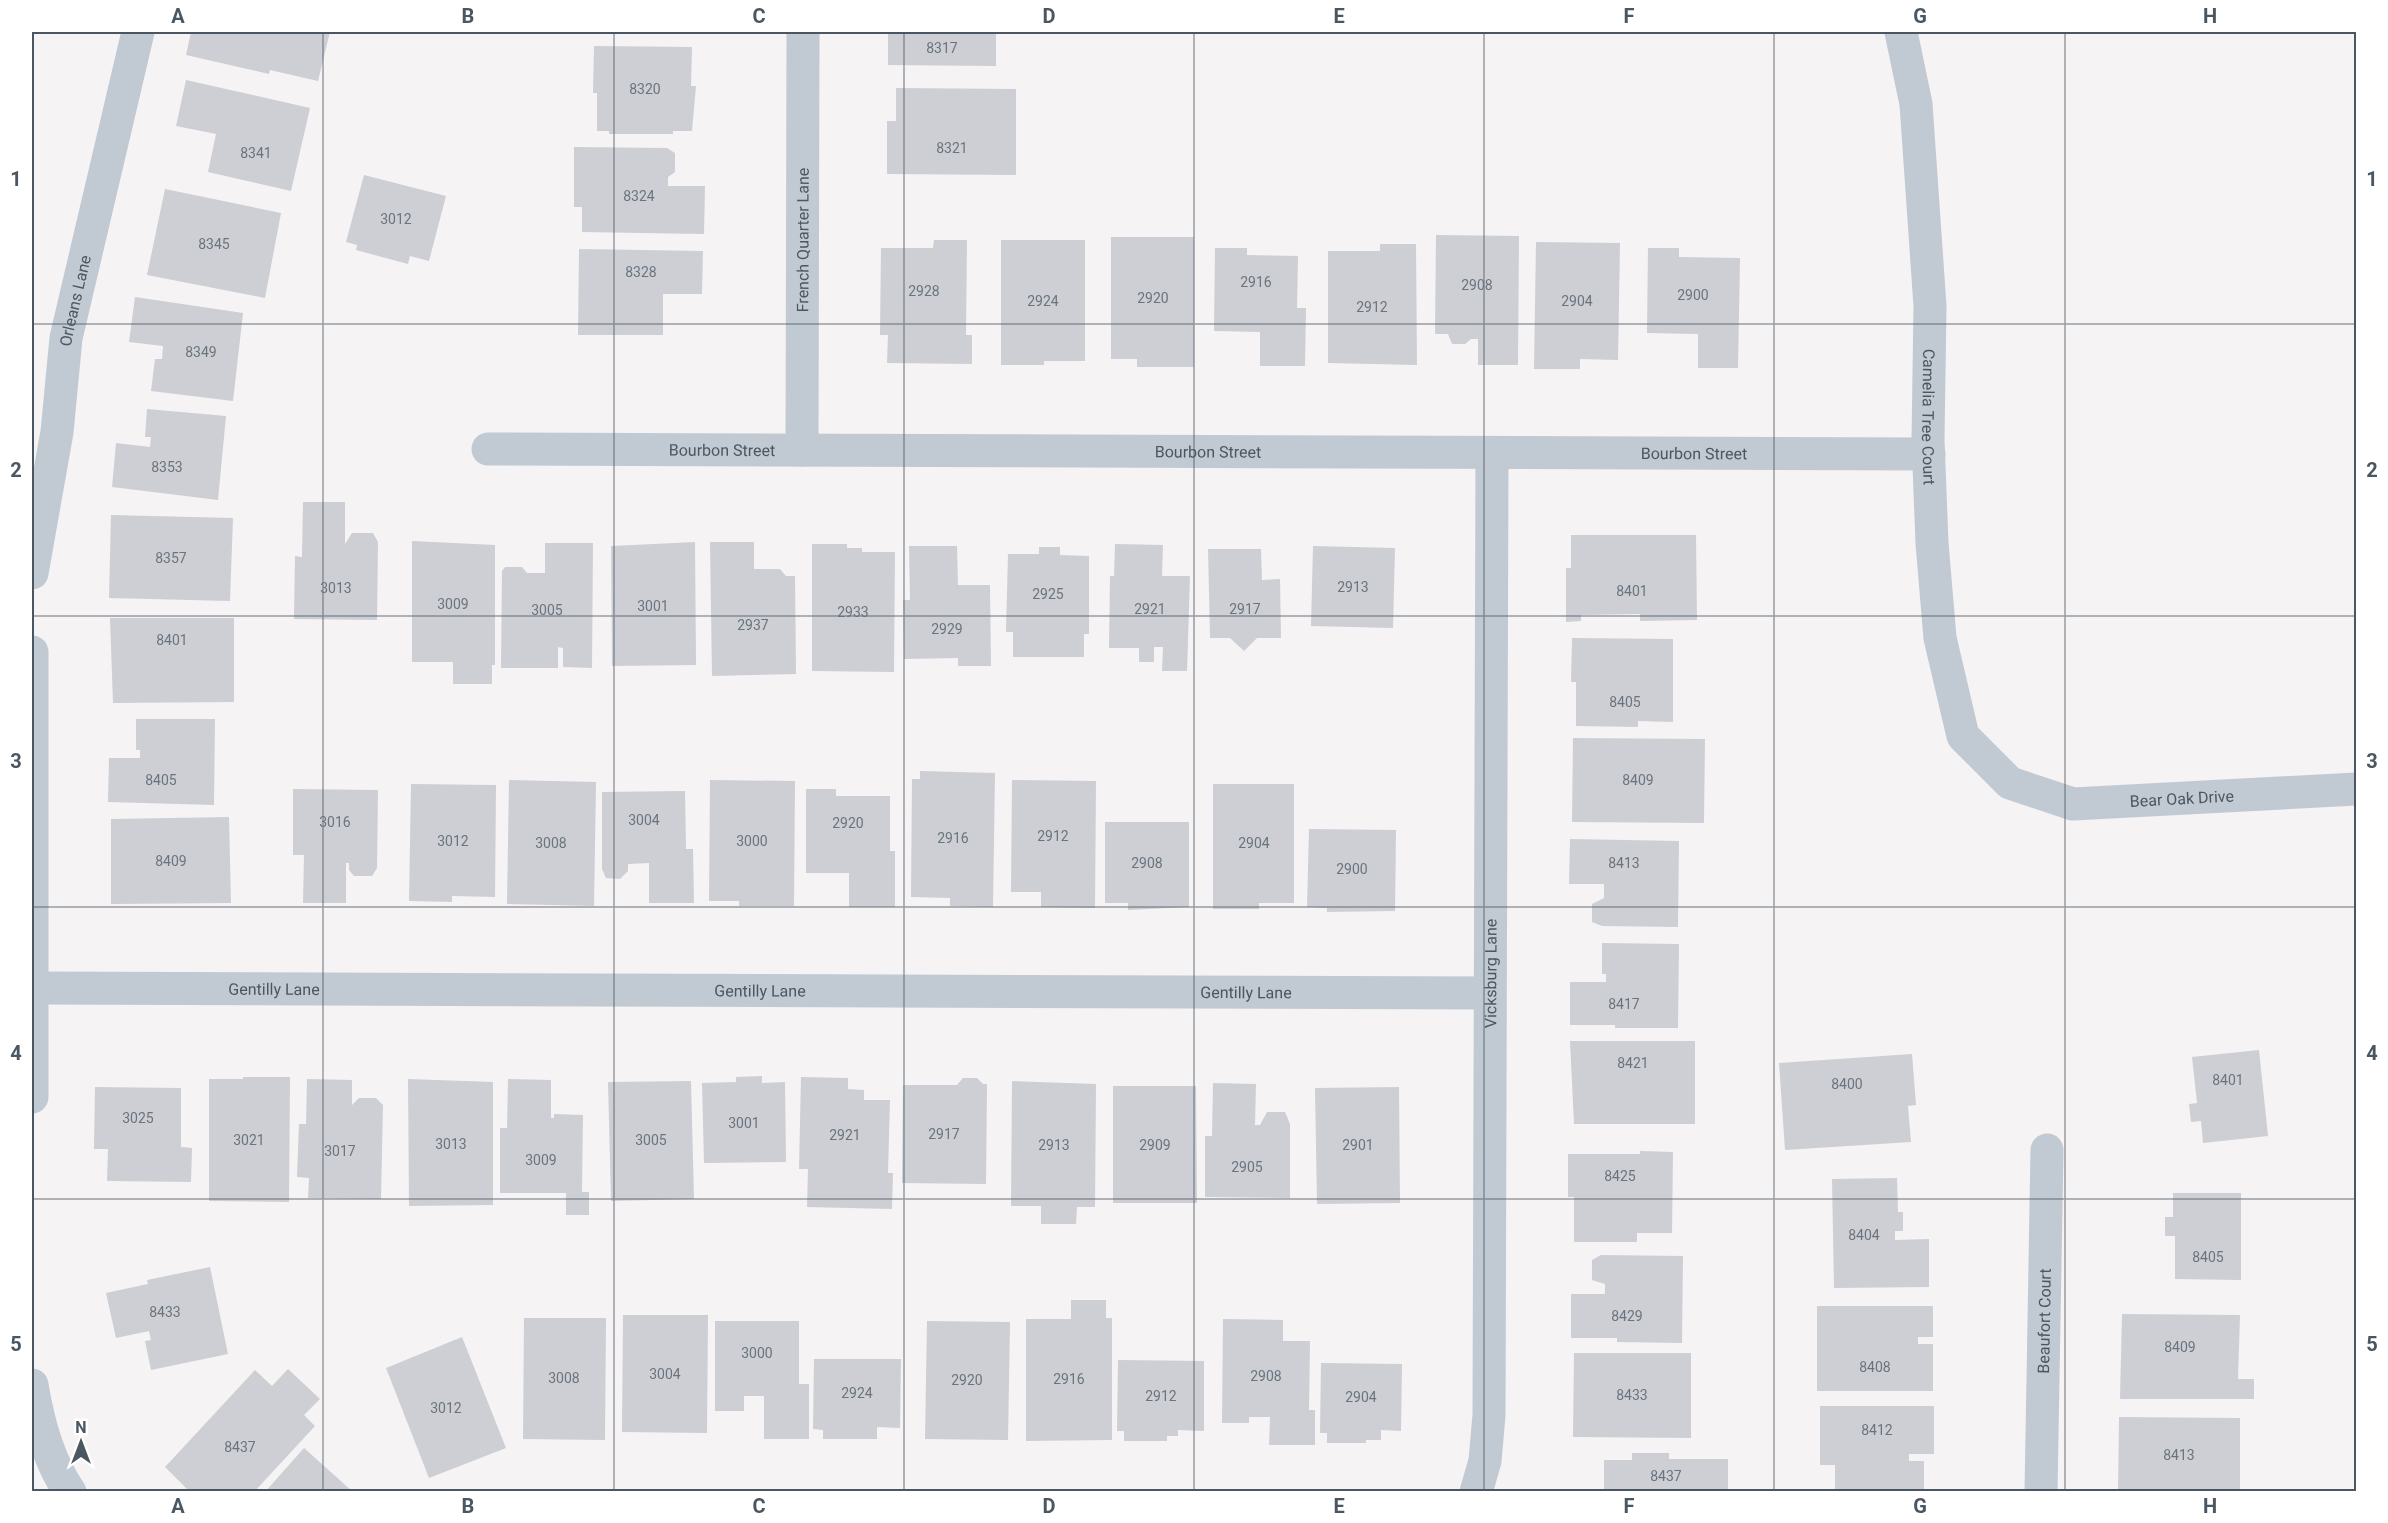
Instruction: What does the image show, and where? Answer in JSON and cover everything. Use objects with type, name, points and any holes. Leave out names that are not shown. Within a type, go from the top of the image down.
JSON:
[{"type":"street","name":"Orleans Lane","points":[[32,573],[57,432],[66,338],[138,32]]},
{"type":"street","name":"French Quarter Lane","points":[[802,450],[803,32]]},
{"type":"street","name":"Camelia Tree Court","points":[[1901,32],[1916,104],[1929,294],[1929,454],[1932,543],[1940,638],[1963,736],[2010,783]]},
{"type":"street","name":"Bourbon Street","points":[[488,449],[1929,454]]},
{"type":"street","name":"Vicksburg Lane","points":[[1476,1491],[1485,1461],[1489,1416],[1488,993],[1492,453]]},
{"type":"street","points":[[32,652],[32,1097]]},
{"type":"street","name":"Bear Oak Drive","points":[[2010,783],[2073,804],[2356,789]]},
{"type":"street","name":"Gentilly Lane","points":[[33,988],[1488,993]]},
{"type":"street","name":"Beaufort Court","points":[[2041,1491],[2047,1150]]},
{"type":"street","points":[[32,1385],[38,1422],[62,1480],[70,1491]]},
{"type":"building","points":[[191,32],[330,32],[318,81],[270,70],[269,74],[186,55]]},
{"type":"building","points":[[888,32],[996,32],[996,66],[888,65]]},
{"type":"building","points":[[594,46],[692,47],[691,86],[696,86],[692,131],[673,131],[673,134],[609,134],[609,131],[597,131],[597,93],[593,93]]},
{"type":"building","points":[[186,80],[310,108],[291,191],[208,172],[216,134],[176,126]]},
{"type":"building","points":[[896,88],[1016,89],[1016,175],[887,174],[887,121],[896,121]]},
{"type":"building","points":[[574,147],[667,148],[675,153],[675,172],[668,177],[668,186],[705,186],[704,234],[582,232],[582,207],[574,207]]},
{"type":"building","points":[[364,175],[446,196],[429,261],[410,256],[408,264],[356,250],[357,245],[346,242]]},
{"type":"building","points":[[165,189],[281,213],[265,298],[147,275]]},
{"type":"building","points":[[1436,235],[1519,236],[1518,365],[1478,365],[1478,339],[1471,339],[1465,344],[1452,344],[1448,334],[1435,334]]},
{"type":"building","points":[[1111,237],[1194,237],[1194,367],[1137,367],[1137,359],[1111,359]]},
{"type":"building","points":[[934,240],[967,240],[966,335],[972,335],[972,364],[887,363],[888,335],[880,335],[881,248],[933,248]]},
{"type":"building","points":[[1001,240],[1085,240],[1085,361],[1044,361],[1044,365],[1001,365]]},
{"type":"building","points":[[1536,242],[1620,243],[1618,360],[1580,359],[1580,369],[1534,369]]},
{"type":"building","points":[[1380,244],[1416,244],[1417,365],[1328,363],[1328,251],[1380,251]]},
{"type":"building","points":[[1215,248],[1247,248],[1247,255],[1298,256],[1297,308],[1306,308],[1305,366],[1260,366],[1260,332],[1214,331]]},
{"type":"building","points":[[1648,248],[1679,248],[1679,257],[1740,258],[1738,368],[1698,368],[1698,334],[1647,333]]},
{"type":"building","points":[[579,249],[703,251],[702,294],[663,294],[663,335],[578,335]]},
{"type":"building","points":[[135,297],[243,313],[233,401],[151,391],[155,359],[162,359],[163,346],[129,342]]},
{"type":"building","points":[[147,409],[226,416],[218,500],[112,487],[116,443],[150,447],[151,437],[145,437]]},
{"type":"building","points":[[303,502],[345,502],[345,544],[352,533],[373,533],[378,542],[377,620],[294,619],[295,556],[302,557]]},
{"type":"building","points":[[111,515],[233,518],[230,601],[109,598]]},
{"type":"building","points":[[1571,535],[1696,535],[1697,620],[1640,621],[1640,614],[1581,615],[1581,621],[1566,622],[1566,568],[1571,568]]},
{"type":"building","points":[[412,541],[495,545],[495,665],[492,665],[492,684],[453,684],[453,662],[412,662]]},
{"type":"building","points":[[695,542],[696,665],[612,666],[611,546]]},
{"type":"building","points":[[710,542],[754,542],[754,569],[780,569],[786,576],[795,576],[796,674],[712,676]]},
{"type":"building","points":[[545,543],[593,543],[592,668],[563,667],[563,648],[558,647],[558,668],[501,668],[502,571],[505,567],[522,567],[527,573],[545,573]]},
{"type":"building","points":[[812,544],[847,544],[847,548],[862,548],[862,552],[895,552],[894,672],[812,671]]},
{"type":"building","points":[[1115,544],[1163,545],[1162,576],[1190,576],[1187,671],[1162,671],[1163,647],[1154,647],[1154,662],[1139,662],[1139,648],[1109,648],[1110,576],[1114,576]]},
{"type":"building","points":[[909,546],[957,546],[958,585],[990,585],[991,666],[958,666],[958,658],[904,659],[903,600],[910,600]]},
{"type":"building","points":[[1313,546],[1395,548],[1393,628],[1311,626]]},
{"type":"building","points":[[1039,547],[1060,547],[1060,555],[1089,556],[1089,634],[1084,634],[1084,657],[1013,657],[1013,632],[1006,632],[1008,554],[1039,554]]},
{"type":"building","points":[[1208,549],[1261,549],[1262,580],[1280,579],[1281,638],[1257,638],[1244,651],[1230,638],[1210,638]]},
{"type":"building","points":[[110,618],[234,618],[234,702],[113,703]]},
{"type":"building","points":[[1572,638],[1673,639],[1673,722],[1638,721],[1638,727],[1576,726],[1576,682],[1571,682]]},
{"type":"building","points":[[136,719],[215,719],[214,805],[108,802],[109,758],[140,758],[140,750],[136,750]]},
{"type":"building","points":[[1573,738],[1705,739],[1704,823],[1572,822]]},
{"type":"building","points":[[920,771],[995,773],[993,907],[950,906],[950,898],[911,897],[912,779],[920,779]]},
{"type":"building","points":[[509,780],[596,782],[594,906],[507,904]]},
{"type":"building","points":[[710,780],[795,781],[794,906],[739,906],[739,901],[709,901]]},
{"type":"building","points":[[1012,780],[1096,781],[1095,908],[1041,907],[1041,892],[1011,892]]},
{"type":"building","points":[[411,784],[496,785],[495,897],[452,896],[452,902],[409,901]]},
{"type":"building","points":[[1213,784],[1294,784],[1294,903],[1259,903],[1259,909],[1213,909]]},
{"type":"building","points":[[293,789],[378,790],[377,868],[372,876],[354,876],[349,870],[349,863],[346,863],[346,903],[303,903],[304,855],[293,855]]},
{"type":"building","points":[[806,789],[836,789],[836,796],[890,796],[890,851],[895,851],[895,907],[849,907],[849,873],[806,873]]},
{"type":"building","points":[[685,791],[686,849],[693,849],[694,903],[649,903],[649,863],[628,864],[628,871],[620,879],[606,878],[602,869],[602,792]]},
{"type":"building","points":[[229,817],[231,903],[111,904],[111,819]]},
{"type":"building","points":[[1105,822],[1189,822],[1189,907],[1128,910],[1128,903],[1105,903]]},
{"type":"building","points":[[1309,829],[1396,830],[1395,911],[1327,912],[1327,908],[1307,907]]},
{"type":"building","points":[[1570,839],[1679,841],[1678,927],[1602,926],[1592,922],[1592,904],[1604,898],[1604,884],[1569,884]]},
{"type":"building","points":[[1602,943],[1679,944],[1678,1028],[1570,1025],[1570,982],[1606,982],[1606,974],[1602,974]]},
{"type":"building","points":[[1570,1041],[1695,1041],[1695,1124],[1574,1124]]},
{"type":"building","points":[[2259,1050],[2268,1136],[2203,1143],[2201,1121],[2191,1122],[2189,1104],[2197,1103],[2192,1057]]},
{"type":"building","points":[[1912,1054],[1916,1105],[1908,1106],[1911,1142],[1785,1150],[1779,1063]]},
{"type":"building","points":[[762,1076],[762,1083],[785,1082],[786,1162],[704,1163],[702,1083],[736,1082],[736,1077]]},
{"type":"building","points":[[243,1077],[290,1077],[289,1202],[209,1201],[209,1079],[243,1079]]},
{"type":"building","points":[[801,1077],[848,1078],[848,1089],[864,1090],[864,1100],[890,1100],[888,1173],[893,1173],[892,1209],[807,1207],[808,1169],[799,1169]]},
{"type":"building","points":[[963,1078],[977,1078],[983,1084],[987,1084],[986,1184],[902,1183],[903,1085],[957,1085]]},
{"type":"building","points":[[307,1079],[352,1080],[352,1105],[359,1098],[376,1098],[383,1105],[381,1199],[308,1198],[309,1178],[297,1177],[299,1124],[306,1124]]},
{"type":"building","points":[[408,1079],[493,1082],[493,1205],[409,1206]]},
{"type":"building","points":[[508,1079],[551,1080],[551,1118],[554,1118],[554,1114],[583,1115],[582,1192],[589,1192],[589,1215],[566,1215],[566,1193],[500,1193],[500,1128],[507,1128]]},
{"type":"building","points":[[691,1081],[694,1199],[611,1201],[608,1082]]},
{"type":"building","points":[[1012,1081],[1096,1084],[1095,1207],[1077,1207],[1076,1224],[1041,1224],[1041,1206],[1011,1206]]},
{"type":"building","points":[[1213,1083],[1256,1084],[1255,1125],[1260,1125],[1267,1112],[1285,1112],[1290,1124],[1290,1198],[1205,1197],[1205,1136],[1212,1136]]},
{"type":"building","points":[[1113,1086],[1196,1086],[1197,1203],[1113,1203]]},
{"type":"building","points":[[95,1087],[181,1088],[181,1147],[192,1148],[191,1182],[107,1181],[108,1149],[94,1149]]},
{"type":"building","points":[[1399,1087],[1400,1203],[1317,1204],[1315,1088]]},
{"type":"building","points":[[1640,1151],[1673,1152],[1672,1233],[1637,1233],[1637,1242],[1574,1242],[1574,1197],[1568,1197],[1568,1154],[1640,1154]]},
{"type":"building","points":[[1897,1178],[1898,1212],[1903,1212],[1903,1231],[1895,1231],[1895,1240],[1929,1239],[1929,1287],[1834,1288],[1832,1179]]},
{"type":"building","points":[[2173,1193],[2241,1193],[2241,1280],[2175,1279],[2175,1236],[2165,1236],[2165,1217],[2173,1217]]},
{"type":"building","points":[[1601,1255],[1683,1256],[1682,1343],[1617,1342],[1617,1338],[1571,1338],[1571,1294],[1605,1294],[1605,1284],[1592,1280],[1592,1260]]},
{"type":"building","points":[[210,1267],[228,1354],[151,1370],[145,1341],[151,1340],[149,1331],[116,1338],[106,1293],[148,1284],[147,1280]]},
{"type":"building","points":[[1071,1300],[1106,1300],[1106,1318],[1112,1318],[1112,1440],[1026,1441],[1026,1319],[1071,1319]]},
{"type":"building","points":[[1817,1306],[1933,1306],[1933,1337],[1918,1337],[1918,1344],[1933,1344],[1933,1391],[1817,1391]]},
{"type":"building","points":[[2122,1314],[2240,1315],[2238,1379],[2254,1379],[2254,1399],[2120,1399]]},
{"type":"building","points":[[623,1315],[708,1315],[707,1433],[622,1432]]},
{"type":"building","points":[[524,1318],[606,1318],[605,1440],[523,1439]]},
{"type":"building","points":[[1223,1319],[1283,1320],[1283,1341],[1310,1341],[1309,1410],[1315,1410],[1315,1445],[1269,1445],[1270,1417],[1249,1417],[1249,1423],[1222,1423]]},
{"type":"building","points":[[715,1321],[799,1321],[799,1384],[809,1384],[809,1439],[764,1439],[764,1396],[744,1396],[744,1411],[715,1411]]},
{"type":"building","points":[[927,1321],[1010,1322],[1008,1440],[925,1439]]},
{"type":"building","points":[[2354,1328],[2356,1328],[2356,1397],[2354,1397]]},
{"type":"building","points":[[462,1337],[506,1448],[429,1478],[386,1368]]},
{"type":"building","points":[[1574,1353],[1691,1353],[1691,1438],[1573,1437]]},
{"type":"building","points":[[814,1359],[901,1359],[900,1428],[877,1427],[877,1439],[823,1439],[823,1430],[813,1429]]},
{"type":"building","points":[[1118,1360],[1204,1361],[1204,1431],[1178,1430],[1178,1436],[1167,1436],[1167,1441],[1124,1441],[1124,1431],[1117,1431]]},
{"type":"building","points":[[1321,1363],[1402,1364],[1401,1431],[1381,1430],[1381,1440],[1366,1440],[1366,1443],[1327,1443],[1327,1433],[1320,1433]]},
{"type":"building","points":[[288,1369],[320,1399],[304,1415],[315,1426],[254,1492],[190,1492],[165,1467],[255,1370],[272,1386]]},
{"type":"building","points":[[1820,1406],[1934,1406],[1934,1454],[1909,1454],[1909,1461],[1924,1461],[1924,1491],[1835,1491],[1835,1465],[1820,1465]]},
{"type":"building","points":[[2119,1417],[2240,1418],[2240,1492],[2118,1492]]},
{"type":"building","points":[[304,1448],[353,1492],[265,1492]]},
{"type":"building","points":[[1632,1453],[1669,1453],[1669,1459],[1728,1459],[1728,1492],[1604,1492],[1604,1460],[1632,1460]]}]
